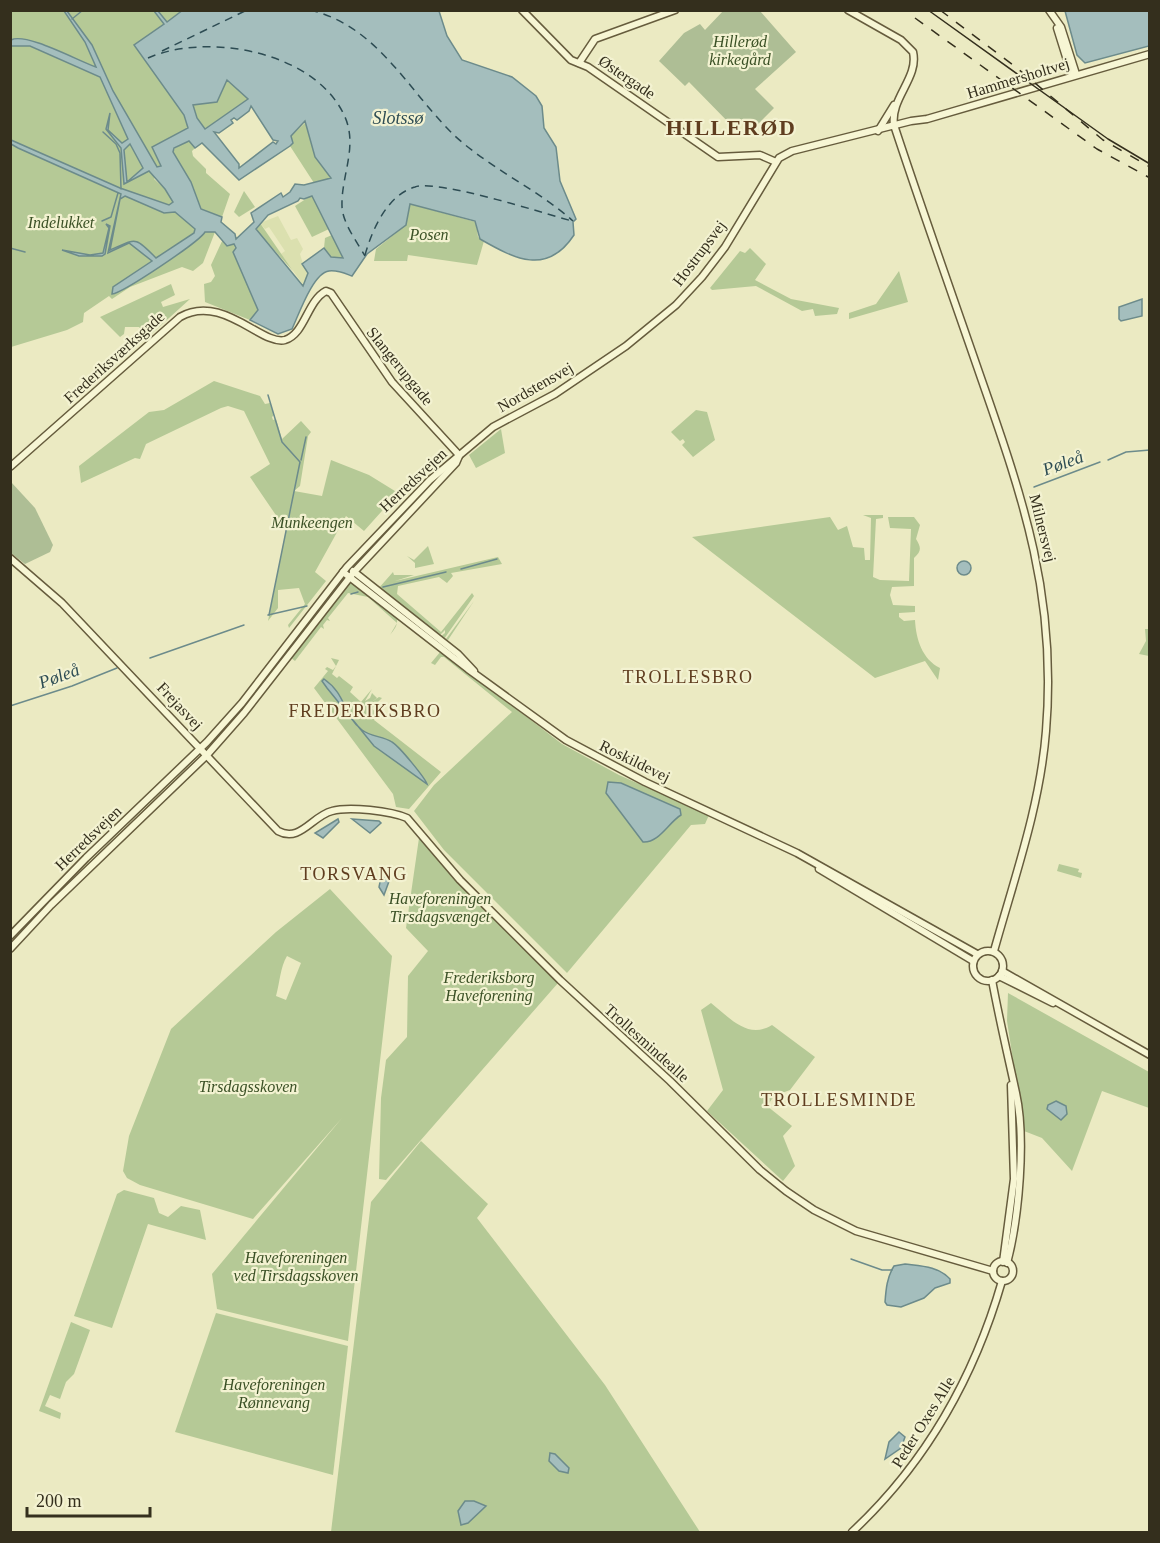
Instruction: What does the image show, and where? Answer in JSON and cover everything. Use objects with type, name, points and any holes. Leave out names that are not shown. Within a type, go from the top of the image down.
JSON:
[{"type":"street","name":"Østergade","points":[[522,10],[571,60],[579,63],[718,157],[760,155],[776,162]]},
{"type":"street","points":[[579,63],[595,39],[675,10]]},
{"type":"street","points":[[848,10],[901,40],[913,52],[913,68],[895,105],[878,130]]},
{"type":"street","points":[[1050,12],[1074,75]]},
{"type":"street","name":"Hammersholtvej","points":[[776,162],[792,151],[894,125],[927,120],[1149,54]]},
{"type":"street","points":[[894,125],[895,105]]},
{"type":"street","name":"Milnersvej","points":[[894,125],[1020,491],[1042,587],[1048,675],[1044,753],[1034,811],[994,951]]},
{"type":"street","name":"Hostrupsvej","points":[[626,346],[676,305],[702,277],[725,247],[776,162]]},
{"type":"street","name":"Frederiksværksgade","points":[[10,467],[187,313],[208,312],[224,315],[271,339],[287,339],[296,333],[316,298],[326,291]]},
{"type":"street","name":"Slangerupgade","points":[[326,291],[329,291],[392,382],[459,455]]},
{"type":"street","name":"Nordstensvej","points":[[459,455],[493,427],[555,394],[626,346]]},
{"type":"street","name":"Herredsvejen","points":[[10,936],[86,858],[200,748],[242,703],[345,570],[403,506],[459,455]]},
{"type":"street","name":"Herredsvejen","points":[[10,949],[51,905],[207,754],[244,713],[352,575],[456,463],[459,455]]},
{"type":"street","name":"Frejasvej","points":[[10,558],[62,603],[280,833],[296,834],[323,814],[335,810]]},
{"type":"street","name":"Roskildevej","points":[[345,570],[542,724],[591,754],[797,853],[906,912],[977,954]]},
{"type":"street","name":"Trollesmindealle","points":[[335,810],[394,813],[411,821],[460,880],[560,980],[670,1081],[753,1164],[786,1191],[814,1210],[856,1231],[994,1269]]},
{"type":"street","name":"Roskildevej","points":[[797,853],[902,920],[973,961]]},
{"type":"street","points":[[902,920],[906,912]]},
{"type":"street","points":[[986,950],[994,951],[1002,961],[1000,974],[992,980],[977,976],[973,969],[973,961],[977,954],[986,950]]},
{"type":"street","points":[[1000,974],[1149,1055]]},
{"type":"street","points":[[992,980],[1016,1094],[1020,1140],[1015,1223],[1005,1262],[994,1269],[1000,1280]]},
{"type":"street","name":"Peder Oxes Alle","points":[[852,1533],[890,1494],[937,1430],[972,1365],[993,1310],[1000,1280],[1008,1280],[1013,1272],[1005,1262]]},
{"type":"green space","name":"Hillerød kirkegård","points":[[724,10],[760,11],[796,52],[755,89],[774,108],[751,131],[742,121],[735,129],[689,82],[685,86],[659,61],[684,33],[700,24],[705,30]]},
{"type":"green space","name":"Indelukket","points":[[10,11],[183,11],[135,45],[184,115],[188,128],[152,147],[161,167],[154,179],[165,189],[173,202],[205,232],[215,232],[203,263],[193,271],[182,267],[130,287],[112,299],[109,296],[84,313],[83,322],[67,330],[11,347]]},
{"type":"green space","points":[[227,80],[249,99],[205,129],[197,118],[193,104],[217,102]]},
{"type":"green space","points":[[306,122],[314,153],[331,178],[314,183],[290,146],[291,136]]},
{"type":"green space","points":[[189,141],[195,148],[192,151],[193,156],[206,169],[206,173],[230,194],[222,217],[201,209],[191,182],[173,152],[175,148]]},
{"type":"green space","points":[[244,191],[255,207],[239,217],[234,212]]},
{"type":"green space","points":[[312,195],[329,229],[312,237],[295,206]]},
{"type":"green space","name":"Posen","points":[[410,204],[476,222],[478,237],[484,241],[477,265],[408,255],[407,261],[374,261],[376,249],[406,225]]},
{"type":"green space","points":[[278,216],[291,240],[297,238],[303,249],[300,254],[308,273],[304,286],[281,254],[285,251],[269,227],[265,229],[260,223]]},
{"type":"green space","points":[[260,223],[293,271],[258,232],[256,229]]},
{"type":"green space","points":[[332,235],[344,259],[331,257],[324,248],[325,238]]},
{"type":"green space","points":[[223,239],[234,244],[239,266],[258,310],[250,320],[205,302],[204,284],[211,282],[215,276],[211,265]]},
{"type":"green space","points":[[750,248],[766,264],[755,280],[791,299],[839,308],[837,314],[815,316],[813,309],[802,311],[756,286],[712,290],[710,288],[740,251],[745,253]]},
{"type":"green space","points":[[899,271],[908,302],[849,319],[849,313],[876,304]]},
{"type":"green space","points":[[171,284],[175,295],[161,302],[163,307],[190,299],[148,337],[139,327],[125,327],[124,334],[120,337],[100,317]]},
{"type":"green space","name":"Munkeengen","points":[[214,381],[260,396],[265,404],[270,403],[274,415],[273,420],[276,419],[282,439],[301,421],[311,432],[308,436],[300,486],[294,491],[322,496],[331,460],[369,475],[403,496],[390,502],[364,531],[346,516],[315,572],[326,581],[289,628],[288,625],[305,604],[299,588],[278,590],[278,608],[268,621],[286,530],[250,477],[270,464],[244,411],[228,406],[221,408],[146,444],[140,459],[135,458],[81,483],[79,466],[149,412],[164,410]]},
{"type":"green space","points":[[696,410],[707,412],[715,440],[693,457],[682,445],[685,442],[683,439],[680,441],[671,432]]},
{"type":"green space","points":[[501,429],[505,453],[476,468],[469,455]]},
{"type":"green space","points":[[11,482],[35,508],[53,545],[50,552],[25,564],[11,553]]},
{"type":"green space","points":[[863,515],[883,515],[883,518],[876,519],[873,577],[880,580],[909,581],[911,529],[890,528],[888,517],[914,517],[920,525],[916,539],[920,549],[914,558],[914,586],[892,587],[890,595],[893,605],[915,606],[915,612],[899,613],[899,617],[904,621],[915,620],[924,654],[940,668],[938,680],[925,661],[875,678],[692,537],[830,517],[838,530],[847,526],[853,547],[864,548],[865,560],[870,560],[871,518]]},
{"type":"green space","points":[[428,546],[434,564],[415,568],[415,563],[407,556],[414,560]]},
{"type":"green space","points":[[498,557],[502,564],[451,573],[453,576],[447,583],[439,577],[398,586],[397,594],[441,632],[472,593],[474,596],[444,639],[440,637],[445,630],[440,635],[378,589],[393,572],[394,575],[414,575],[395,581]]},
{"type":"green space","points":[[347,584],[355,584],[398,618],[399,621],[397,619],[397,623],[368,597],[348,593],[328,618],[330,621],[327,620],[323,625],[324,629],[321,627],[295,661],[290,657]]},
{"type":"green space","points":[[474,601],[448,640],[446,639]]},
{"type":"green space","points":[[1145,629],[1149,629],[1149,656],[1139,654],[1146,641]]},
{"type":"green space","points":[[441,651],[562,744],[619,775],[709,815],[705,824],[691,825],[567,973],[444,850],[414,811],[434,785],[512,712],[444,657],[441,657],[435,665],[431,663]]},
{"type":"green space","points":[[331,658],[339,660],[336,666]]},
{"type":"green space","points":[[336,666],[332,674],[337,678],[339,676],[353,687],[350,692],[361,702],[372,689],[365,701],[372,693],[377,698],[370,703],[379,697],[382,698],[372,708],[377,715],[374,720],[441,772],[409,809],[396,807],[393,794],[314,688],[328,671],[325,669],[327,667],[333,670]]},
{"type":"green space","name":"Frederiksborg Haveforening","points":[[419,838],[558,983],[386,1180],[379,1179],[381,1098],[386,1060],[407,1037],[408,976],[428,951],[406,928]]},
{"type":"green space","points":[[1059,864],[1079,869],[1078,872],[1082,873],[1081,878],[1057,871]]},
{"type":"green space","name":"Tirsdagsskoven","points":[[330,889],[392,956],[348,1341],[217,1309],[212,1274],[342,1118],[253,1219],[140,1185],[127,1178],[123,1171],[129,1136],[171,1029],[276,932]],"holes":[[[287,956],[301,963],[286,1000],[276,996],[281,970]]]},
{"type":"green space","points":[[1008,993],[1149,1072],[1149,1108],[1102,1091],[1072,1171],[1042,1138],[1024,1131],[1007,1021]]},
{"type":"green space","points":[[711,1003],[732,1021],[747,1029],[763,1029],[772,1025],[815,1057],[790,1090],[774,1096],[767,1106],[792,1126],[783,1136],[795,1166],[783,1181],[707,1111],[723,1090],[701,1010]]},
{"type":"green space","points":[[421,1141],[488,1204],[477,1218],[605,1385],[700,1532],[331,1532],[371,1202]]},
{"type":"green space","points":[[124,1190],[154,1198],[159,1213],[168,1217],[181,1206],[200,1210],[206,1240],[148,1224],[112,1328],[74,1316],[117,1194]]},
{"type":"green space","name":"Haveforeningen Rønnevang","points":[[216,1313],[348,1346],[333,1475],[175,1432]]},
{"type":"green space","points":[[71,1322],[90,1330],[74,1374],[66,1382],[60,1399],[50,1395],[45,1406],[61,1413],[60,1419],[39,1411]]},
{"type":"water","name":"Slotssø","points":[[183,10],[439,11],[447,36],[462,60],[512,77],[536,96],[542,106],[544,128],[556,147],[560,181],[576,219],[573,222],[574,235],[564,248],[553,256],[542,260],[530,260],[506,253],[480,239],[475,221],[410,204],[406,225],[367,254],[352,276],[335,271],[323,273],[307,295],[292,329],[278,334],[250,320],[258,310],[233,252],[236,248],[234,244],[227,246],[215,232],[205,232],[160,266],[112,294],[113,287],[152,261],[129,243],[108,253],[121,194],[18,148],[11,144],[11,140],[120,188],[169,205],[173,202],[149,171],[124,184],[121,148],[106,129],[110,113],[108,130],[122,143],[128,139],[100,77],[30,46],[11,46],[11,40],[40,43],[96,67],[85,42],[64,11],[67,11],[92,45],[113,91],[157,167],[161,166],[152,147],[188,128],[184,115],[134,45],[164,24],[154,11],[158,11],[167,22]],"holes":[[[227,80],[248,99],[205,129],[197,118],[193,105],[217,102]],[[251,106],[273,140],[278,141],[276,144],[273,142],[239,168],[239,164],[214,132],[219,133],[233,123],[231,120],[234,118],[237,120],[249,111]],[[305,121],[315,157],[331,178],[304,185],[295,184],[283,197],[281,193],[251,213],[254,222],[236,239],[235,234],[221,222],[222,217],[201,209],[191,182],[173,152],[174,148],[189,141],[195,148],[202,143],[239,180],[290,146],[293,143],[291,136]],[[130,144],[143,168],[127,182],[124,150]],[[125,196],[164,213],[175,212],[195,229],[194,233],[156,258],[139,242],[134,241],[110,250],[120,199]],[[312,196],[343,258],[331,257],[324,248],[302,264],[308,273],[303,286],[256,229],[268,215],[300,198]]]},
{"type":"water","points":[[1065,11],[1149,11],[1149,46],[1085,63],[1077,55]]},
{"type":"water","points":[[106,224],[110,226],[105,254],[102,256],[79,256],[62,250],[90,255],[103,253],[109,228]]},
{"type":"water","points":[[1142,299],[1142,316],[1121,321],[1119,319],[1119,307]]},
{"type":"water","points":[[964,561],[969,563],[971,568],[969,573],[964,575],[959,573],[957,568],[959,563]]},
{"type":"water","points":[[324,679],[337,691],[351,717],[322,681]]},
{"type":"water","points":[[358,726],[396,745],[427,784],[374,746]]},
{"type":"water","points":[[608,782],[621,783],[680,809],[681,815],[659,836],[643,842],[606,793]]},
{"type":"water","points":[[338,819],[339,822],[323,838],[315,833]]},
{"type":"water","points":[[352,819],[379,821],[381,823],[370,833]]},
{"type":"water","points":[[385,869],[392,873],[384,895],[379,887],[382,872]]},
{"type":"water","points":[[1056,1101],[1066,1106],[1067,1114],[1061,1120],[1047,1109],[1048,1105]]},
{"type":"water","points":[[905,1264],[940,1271],[950,1279],[950,1283],[935,1288],[924,1298],[901,1307],[887,1305],[885,1302],[888,1279],[894,1266]]},
{"type":"water","points":[[899,1432],[905,1437],[901,1448],[885,1459],[889,1442]]},
{"type":"water","points":[[550,1453],[555,1454],[569,1468],[568,1473],[559,1471],[549,1461]]},
{"type":"water","points":[[465,1501],[474,1501],[486,1506],[468,1523],[461,1525],[458,1511]]},
{"type":"waterway","points":[[72,19],[83,10]]},
{"type":"waterway","points":[[103,132],[116,144],[120,153],[121,189]]},
{"type":"waterway","points":[[102,221],[111,217],[118,193]]},
{"type":"waterway","points":[[10,248],[25,252]]},
{"type":"waterway","points":[[268,395],[282,442],[300,462],[269,615]]},
{"type":"waterway","points":[[301,460],[306,437]]},
{"type":"waterway","name":"Pøleå","points":[[1108,460],[1126,452],[1150,450]]},
{"type":"waterway","name":"Pøleå","points":[[1034,487],[1100,462]]},
{"type":"waterway","name":"Pøleå","points":[[461,569],[497,559]]},
{"type":"waterway","name":"Pøleå","points":[[383,587],[446,572]]},
{"type":"waterway","name":"Pøleå","points":[[351,594],[358,592]]},
{"type":"waterway","name":"Pøleå","points":[[268,615],[307,606]]},
{"type":"waterway","name":"Pøleå","points":[[150,658],[244,625]]},
{"type":"waterway","name":"Pøleå","points":[[10,706],[72,686],[117,668]]},
{"type":"waterway","points":[[851,1259],[882,1270],[892,1270]]},
{"type":"ferry route","points":[[162,51],[247,10]]},
{"type":"ferry route","points":[[310,10],[334,18],[355,30],[390,62],[455,136],[573,221]]},
{"type":"ferry route","points":[[148,58],[172,50],[200,47],[229,48],[258,53],[285,62],[310,76],[331,94],[349,128],[350,150],[342,195],[344,219],[365,256]]},
{"type":"ferry route","points":[[365,255],[372,235],[389,205],[396,197],[415,187],[427,186],[467,192],[572,221]]},
{"type":"tram line","points":[[928,10],[1108,139],[1150,164]]},
{"type":"railway","points":[[940,10],[1017,68],[1103,140],[1150,167]]},
{"type":"railway","points":[[915,18],[1097,149],[1150,178]]},
{"type":"district","name":"HILLERØD","points":[[731,127]]},
{"type":"district","name":"TROLLESBRO","points":[[688,677]]},
{"type":"district","name":"FREDERIKSBRO","points":[[365,711]]},
{"type":"district","name":"TORSVANG","points":[[354,874]]},
{"type":"district","name":"TROLLESMINDE","points":[[839,1100]]},
{"type":"park label","name":"Haveforeningen Tirsdagsvænget","points":[[440,907]]},
{"type":"park label","name":"Haveforeningen ved Tirsdagsskoven","points":[[296,1266]]}]
